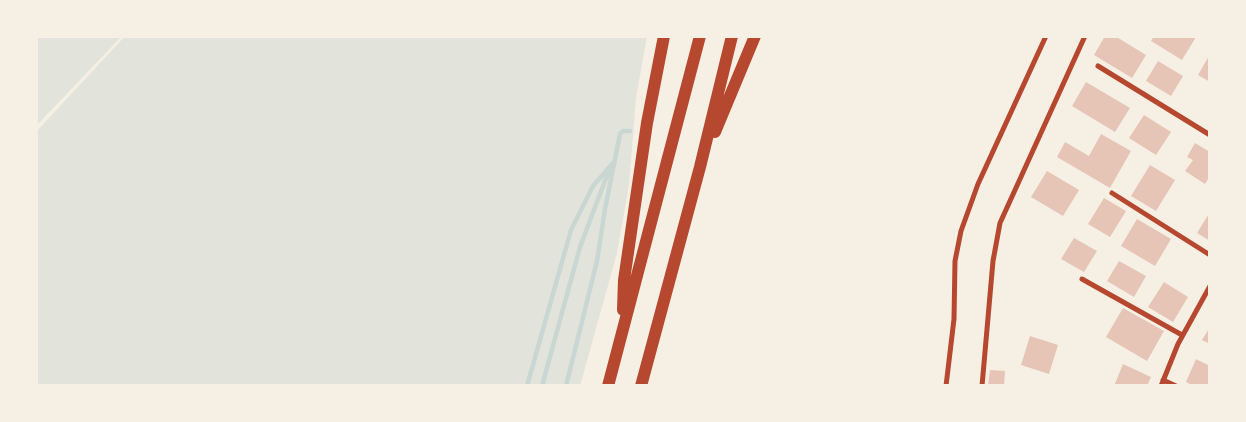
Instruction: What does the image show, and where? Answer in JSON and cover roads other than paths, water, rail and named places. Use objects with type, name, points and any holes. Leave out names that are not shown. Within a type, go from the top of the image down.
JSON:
[{"type":"highway","points":[[623,330],[625,273],[648,122],[664,36]]},
{"type":"highway","points":[[608,386],[700,36]]},
{"type":"highway","points":[[642,386],[700,167],[732,36]]},
{"type":"highway","points":[[700,167],[755,36]]},
{"type":"street","points":[[946,386],[954,319],[955,261],[961,231],[978,184],[1046,36]]},
{"type":"street","points":[[982,386],[993,261],[1000,223],[1085,36]]},
{"type":"street","points":[[1098,66],[1210,135]]},
{"type":"street","points":[[1112,193],[1210,255]]},
{"type":"street","points":[[1082,279],[1182,335]]},
{"type":"street","points":[[1176,386],[1162,383],[1182,335],[1210,286]]},
{"type":"waterway","points":[[566,386],[597,261],[620,134],[623,131],[630,131]]},
{"type":"waterway","points":[[527,386],[571,230],[593,186],[614,162]]},
{"type":"waterway","points":[[542,386],[580,247],[606,178],[612,171]]}]
